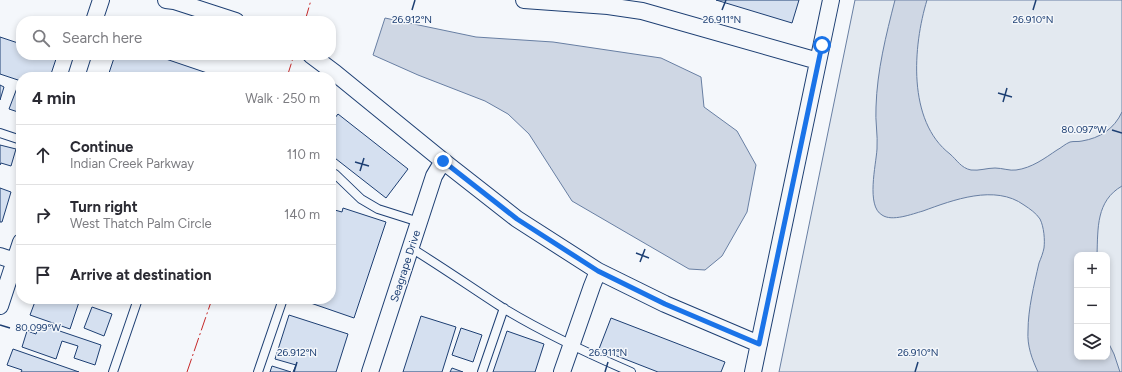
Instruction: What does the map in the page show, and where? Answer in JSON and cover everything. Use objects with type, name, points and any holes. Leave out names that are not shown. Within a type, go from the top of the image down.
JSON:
[{"type":"street","points":[[96,16],[101,0]]},
{"type":"street","points":[[166,0],[174,1],[220,16]]},
{"type":"street","points":[[524,0],[608,6],[642,11],[818,62]]},
{"type":"street","points":[[753,372],[831,0]]},
{"type":"street","points":[[78,72],[81,60]]},
{"type":"street","points":[[318,60],[334,72]]},
{"type":"street","points":[[336,74],[517,219],[598,271],[665,304],[759,344]]},
{"type":"street","name":"Seagrape Drive","points":[[370,372],[434,176],[443,161]]},
{"type":"street","points":[[0,306],[7,259],[16,248]]},
{"type":"street","points":[[562,372],[598,271]]},
{"type":"lane","points":[[0,133],[16,138]]},
{"type":"lane","points":[[336,175],[361,198],[378,209],[419,222]]},
{"type":"lane","points":[[411,248],[504,308],[571,346],[631,372]]},
{"type":"lane","points":[[113,372],[136,304]]},
{"type":"lane","points":[[258,372],[280,304]]},
{"type":"lane","points":[[482,372],[504,308]]},
{"type":"shaded area","points":[[855,0],[1122,0],[1122,372],[779,372]]},
{"type":"shaded area","points":[[895,0],[927,0],[922,18],[917,60],[917,82],[920,103],[926,122],[936,140],[964,168],[971,170],[995,168],[1014,170],[1022,169],[1033,165],[1070,142],[1089,140],[1106,132],[1119,118],[1122,112],[1122,186],[1107,199],[1103,207],[1098,225],[1097,252],[1074,252],[1074,360],[1110,360],[1110,346],[1120,372],[1038,372],[1029,347],[1028,323],[1033,288],[1039,263],[1043,254],[1044,237],[1040,219],[1035,213],[1024,205],[1013,199],[987,195],[974,196],[947,202],[923,211],[896,218],[886,217],[877,210],[874,203],[873,185],[877,144],[877,94],[882,53]]},
{"type":"shaded area","points":[[385,18],[476,37],[553,42],[661,58],[701,77],[704,107],[737,131],[756,165],[747,212],[722,256],[705,270],[689,269],[572,201],[529,134],[508,114],[485,101],[418,75],[373,55]]},
{"type":"building","points":[[716,0],[799,0],[792,23]]},
{"type":"building","points":[[0,37],[16,42],[16,60],[56,60],[52,72],[16,72],[16,79],[0,74]]},
{"type":"building","points":[[113,60],[169,60],[204,72],[109,72]]},
{"type":"building","points":[[0,85],[4,87],[0,100]]},
{"type":"building","points":[[16,91],[16,111],[9,109]]},
{"type":"building","points":[[338,114],[408,169],[386,198],[336,159],[336,117]]},
{"type":"building","points":[[0,145],[16,149],[11,166],[1,163],[0,165]]},
{"type":"building","points":[[0,188],[11,192],[2,222],[0,222]]},
{"type":"building","points":[[343,208],[386,222],[354,318],[313,304],[336,304],[336,210],[342,212]]},
{"type":"building","points":[[34,304],[78,304],[70,329],[30,315]]},
{"type":"building","points":[[92,307],[112,314],[104,336],[84,328]]},
{"type":"building","points":[[289,315],[348,334],[336,372],[293,372],[296,365],[275,359]]},
{"type":"building","points":[[421,316],[456,327],[442,372],[403,372]]},
{"type":"building","points":[[611,318],[725,362],[721,372],[658,372],[599,349]]},
{"type":"building","points":[[39,324],[101,345],[95,365],[74,358],[78,346],[62,341],[56,359],[22,347],[27,331],[36,334]]},
{"type":"building","points":[[461,328],[482,335],[473,362],[452,355]]},
{"type":"building","points":[[507,331],[544,344],[535,372],[493,372]]},
{"type":"building","points":[[13,349],[79,372],[21,372],[22,370],[7,365]]},
{"type":"building","points":[[272,366],[291,372],[270,372]]},
{"type":"building","points":[[452,368],[463,372],[450,372]]},
{"type":"power","points":[[306,16],[311,0]]},
{"type":"power","points":[[289,72],[292,60]]},
{"type":"power","points":[[187,372],[210,304]]},
{"type":"route","points":[[443,161],[517,219],[598,271],[665,304],[759,344],[822,45]]}]
